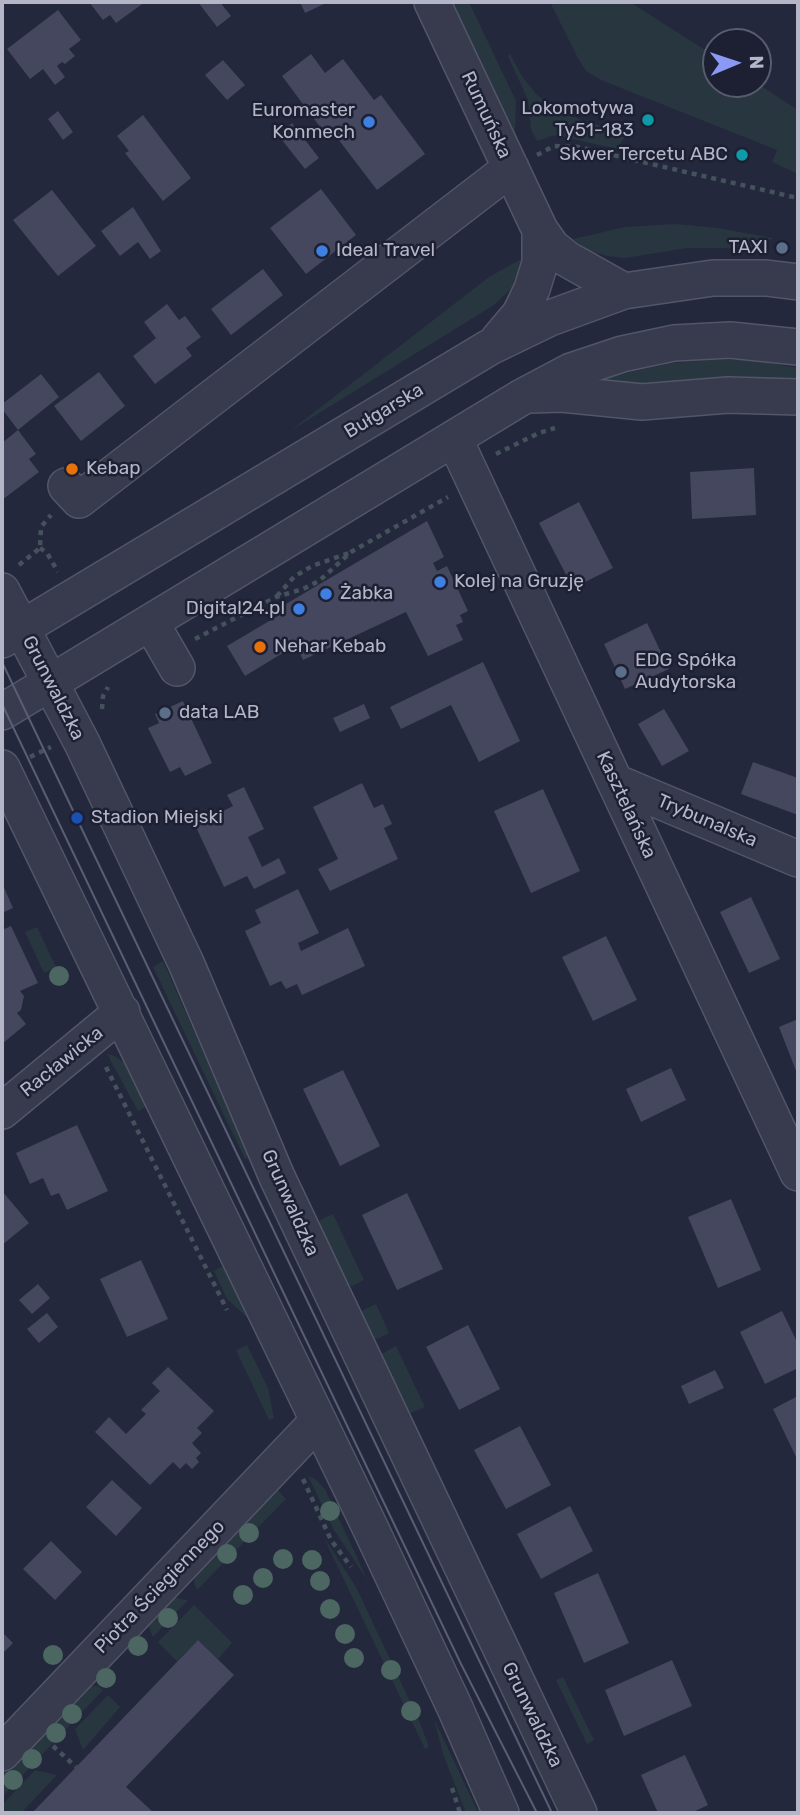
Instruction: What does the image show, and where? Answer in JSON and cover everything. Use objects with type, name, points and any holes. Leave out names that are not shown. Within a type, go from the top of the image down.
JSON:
[{"type":"street","name":"Rumuńska","points":[[432,2],[519,164],[540,230],[552,247],[567,259],[624,291]]},
{"type":"street","points":[[72,493],[519,164]]},
{"type":"street","name":"Rumuńska","points":[[490,347],[520,314],[533,289],[540,263],[540,230]]},
{"type":"street","name":"Bułgarska","points":[[12,634],[490,347],[572,309],[624,291],[713,278],[766,278],[798,282]]},
{"type":"street","points":[[2,712],[546,383],[595,361],[648,347],[730,340],[798,348]]},
{"type":"street","points":[[522,397],[562,394],[642,402],[728,395],[772,394],[798,397]]},
{"type":"street","name":"Kasztelańska","points":[[454,438],[798,1173]]},
{"type":"street","name":"Grunwaldzka","points":[[7,580],[12,634],[51,683],[186,963],[277,1177],[331,1294],[579,1813]]},
{"type":"street","points":[[151,623],[172,660]]},
{"type":"street","points":[[2,768],[432,1658],[501,1813]]},
{"type":"street","name":"Trybunalska","points":[[615,782],[798,859]]},
{"type":"street","name":"Racławicka","points":[[2,1111],[122,1012]]},
{"type":"street","name":"Piotra Ściegiennego","points":[[2,1753],[318,1421]]},
{"type":"path","points":[[519,164],[554,146],[578,147],[798,198]]},
{"type":"path","points":[[495,455],[540,433],[562,426]]},
{"type":"path","points":[[7,580],[40,548],[43,522],[66,503],[72,493]]},
{"type":"path","points":[[276,597],[295,577],[312,566],[351,552],[453,494]]},
{"type":"path","points":[[40,548],[47,553],[58,573]]},
{"type":"path","points":[[172,660],[276,597],[319,581],[351,552]]},
{"type":"path","points":[[105,718],[102,710],[103,696],[109,685],[115,681]]},
{"type":"path","points":[[53,1746],[76,1767]]},
{"type":"shaded area","points":[[450,2],[469,2],[516,101],[515,133],[486,79]]},
{"type":"shaded area","points":[[550,2],[630,2],[702,48],[702,98],[772,98],[772,93],[798,110],[798,174],[772,162],[777,150],[601,80],[586,71]]},
{"type":"shaded area","points":[[510,54],[537,95],[558,110],[627,134],[617,149],[555,135],[537,141],[531,129],[528,100],[508,56]]},
{"type":"shaded area","points":[[675,224],[718,228],[773,238],[757,248],[687,248],[625,258],[589,251],[573,239],[625,227]]},
{"type":"shaded area","points":[[523,258],[514,286],[494,305],[290,431],[489,277]]},
{"type":"shaded area","points":[[723,359],[759,361],[798,368],[798,383],[652,386],[594,383],[624,373],[673,363]]},
{"type":"shaded area","points":[[37,927],[56,967],[44,973],[25,932]]},
{"type":"shaded area","points":[[163,961],[249,1157],[245,1159],[153,967]]},
{"type":"shaded area","points":[[107,1054],[115,1056],[128,1066],[148,1106],[138,1111]]},
{"type":"shaded area","points":[[333,1214],[364,1280],[352,1286],[344,1283],[318,1228],[320,1220]]},
{"type":"shaded area","points":[[221,1267],[226,1268],[250,1320],[227,1299],[214,1271]]},
{"type":"shaded area","points":[[376,1304],[389,1333],[377,1339],[369,1337],[360,1317],[363,1310]]},
{"type":"shaded area","points":[[247,1345],[268,1388],[274,1418],[269,1420],[236,1350]]},
{"type":"shaded area","points":[[396,1346],[425,1407],[411,1413],[404,1410],[380,1360],[383,1353]]},
{"type":"shaded area","points":[[308,1476],[325,1489],[368,1581],[334,1530]]},
{"type":"shaded area","points":[[276,1488],[286,1499],[197,1590],[195,1574]]},
{"type":"shaded area","points":[[323,1536],[356,1587],[421,1725],[429,1747],[425,1749]]},
{"type":"shaded area","points":[[172,1597],[188,1600],[153,1637],[149,1627],[151,1618]]},
{"type":"shaded area","points":[[194,1605],[232,1643],[218,1659],[198,1640],[177,1661],[158,1642]]},
{"type":"shaded area","points":[[563,1677],[594,1740],[587,1744],[556,1680]]},
{"type":"shaded area","points":[[88,1685],[98,1686],[103,1690],[2,1797],[2,1775]]},
{"type":"shaded area","points":[[108,1695],[120,1707],[83,1750],[75,1729]]},
{"type":"shaded area","points":[[434,1719],[479,1813],[466,1813],[443,1754]]},
{"type":"shaded area","points":[[35,1770],[57,1775],[21,1813],[2,1813],[2,1805]]},
{"type":"building","points":[[89,2],[145,2],[116,23],[110,15],[103,20]]},
{"type":"building","points":[[198,2],[220,2],[231,16],[217,27]]},
{"type":"building","points":[[300,2],[328,2],[305,13]]},
{"type":"building","points":[[58,10],[81,40],[69,49],[75,56],[65,64],[62,62],[57,66],[65,77],[55,85],[43,69],[30,79],[7,49]]},
{"type":"building","points":[[311,54],[325,73],[343,59],[374,100],[381,95],[425,154],[377,190],[335,135],[329,139],[282,76]]},
{"type":"building","points":[[223,60],[245,85],[227,100],[205,75]]},
{"type":"building","points":[[58,111],[73,132],[63,140],[48,119]]},
{"type":"building","points":[[143,115],[191,178],[163,201],[125,153],[129,151],[117,136]]},
{"type":"building","points":[[292,123],[319,158],[305,169],[278,135]]},
{"type":"building","points":[[321,189],[356,235],[306,274],[270,228]]},
{"type":"building","points":[[52,190],[96,246],[58,276],[13,220]]},
{"type":"building","points":[[133,207],[161,251],[150,259],[138,242],[120,256],[101,231]]},
{"type":"building","points":[[263,269],[283,295],[231,335],[211,309]]},
{"type":"building","points":[[167,304],[179,320],[185,316],[201,337],[186,348],[192,356],[155,384],[133,356],[156,338],[144,322]]},
{"type":"building","points":[[99,372],[125,406],[81,441],[54,406]]},
{"type":"building","points":[[41,374],[59,397],[18,430],[2,409],[2,404]]},
{"type":"building","points":[[18,430],[36,454],[29,459],[39,472],[2,500],[2,443]]},
{"type":"building","points":[[754,468],[756,515],[692,519],[690,472]]},
{"type":"building","points":[[579,502],[613,568],[573,588],[539,523]]},
{"type":"building","points":[[427,521],[444,557],[433,563],[437,571],[447,566],[468,611],[460,615],[463,622],[456,625],[463,640],[428,656],[406,612],[303,660],[296,645],[245,676],[227,646],[281,614],[279,608]]},
{"type":"building","points":[[647,623],[669,669],[625,689],[604,644]]},
{"type":"building","points":[[483,662],[520,741],[479,762],[451,705],[401,729],[390,707]]},
{"type":"building","points":[[183,701],[212,763],[185,776],[180,767],[170,772],[148,728],[159,723],[155,714]]},
{"type":"building","points":[[364,704],[370,718],[340,732],[333,718]]},
{"type":"building","points":[[664,709],[689,751],[662,766],[638,724]]},
{"type":"building","points":[[753,762],[798,778],[798,815],[741,794]]},
{"type":"building","points":[[362,783],[374,808],[383,804],[392,824],[384,828],[398,859],[330,891],[318,869],[338,859],[313,807]]},
{"type":"building","points":[[244,787],[264,829],[248,837],[262,867],[279,858],[286,873],[254,889],[247,876],[224,887],[195,825],[233,806],[227,795]]},
{"type":"building","points":[[543,789],[580,871],[531,893],[494,811]]},
{"type":"building","points":[[2,883],[13,908],[2,913]]},
{"type":"building","points":[[298,889],[319,933],[298,943],[301,951],[348,928],[365,966],[302,995],[297,984],[286,989],[281,981],[270,986],[245,931],[261,923],[255,910]]},
{"type":"building","points":[[751,897],[780,959],[749,973],[720,912]]},
{"type":"building","points":[[11,926],[38,983],[20,991],[24,996],[21,1010],[17,1013],[26,1024],[2,1044],[2,930]]},
{"type":"building","points":[[606,936],[637,1000],[593,1021],[562,957]]},
{"type":"building","points":[[798,1019],[798,1076],[779,1027]]},
{"type":"building","points":[[671,1068],[686,1100],[641,1122],[626,1089]]},
{"type":"building","points":[[343,1070],[380,1146],[340,1166],[303,1089]]},
{"type":"building","points":[[77,1125],[108,1191],[67,1210],[59,1193],[51,1196],[43,1178],[30,1184],[16,1153]]},
{"type":"building","points":[[2,1191],[29,1223],[2,1245]]},
{"type":"building","points":[[407,1193],[443,1269],[397,1290],[362,1215]]},
{"type":"building","points":[[731,1199],[761,1270],[718,1288],[688,1217]]},
{"type":"building","points":[[141,1260],[168,1319],[127,1337],[100,1279]]},
{"type":"building","points":[[38,1284],[50,1298],[32,1314],[19,1300]]},
{"type":"building","points":[[782,1311],[798,1344],[798,1368],[765,1384],[740,1332]]},
{"type":"building","points":[[47,1313],[58,1327],[39,1343],[27,1329]]},
{"type":"building","points":[[468,1325],[500,1389],[459,1410],[426,1347]]},
{"type":"building","points":[[168,1367],[214,1411],[197,1428],[202,1433],[192,1443],[201,1453],[196,1458],[199,1462],[192,1469],[186,1463],[180,1469],[173,1462],[150,1485],[95,1432],[109,1417],[126,1434],[146,1414],[141,1410],[160,1391],[152,1383]]},
{"type":"building","points":[[715,1370],[724,1388],[689,1404],[681,1386]]},
{"type":"building","points":[[798,1396],[798,1461],[773,1409]]},
{"type":"building","points":[[520,1426],[551,1485],[506,1509],[474,1450]]},
{"type":"building","points":[[112,1480],[142,1508],[116,1536],[86,1507]]},
{"type":"building","points":[[570,1506],[593,1551],[541,1579],[517,1534]]},
{"type":"building","points":[[51,1541],[82,1572],[55,1600],[23,1569]]},
{"type":"building","points":[[598,1573],[629,1643],[584,1663],[554,1593]]},
{"type":"building","points":[[2,1632],[13,1643],[2,1654]]},
{"type":"building","points":[[198,1640],[234,1675],[126,1787],[154,1813],[32,1813]]},
{"type":"building","points":[[672,1660],[692,1706],[624,1736],[605,1690]]},
{"type":"building","points":[[685,1755],[708,1805],[691,1813],[658,1813],[641,1775]]},
{"type":"tram line","points":[[2,662],[552,1813]]},
{"type":"tram line","points":[[2,704],[461,1664],[537,1813]]},
{"type":"place","name":"Lokomotywa Ty51-183","points":[[648,120]]},
{"type":"place","name":"Euromaster Konmech","points":[[369,122]]},
{"type":"place","name":"Skwer Tercetu ABC","points":[[742,155]]},
{"type":"place","name":"TAXI","points":[[782,248]]},
{"type":"place","name":"Ideal Travel","points":[[322,251]]},
{"type":"place","name":"Kebap","points":[[72,469]]},
{"type":"place","name":"Kolej na Gruzję","points":[[440,582]]},
{"type":"place","name":"Żabka","points":[[326,594]]},
{"type":"place","name":"Digital24.pl","points":[[299,609]]},
{"type":"place","name":"Nehar Kebab","points":[[260,647]]},
{"type":"place","name":"EDG Spółka Audytorska","points":[[621,672]]},
{"type":"place","name":"data LAB","points":[[165,713]]},
{"type":"place","name":"Stadion Miejski","points":[[77,818]]}]
